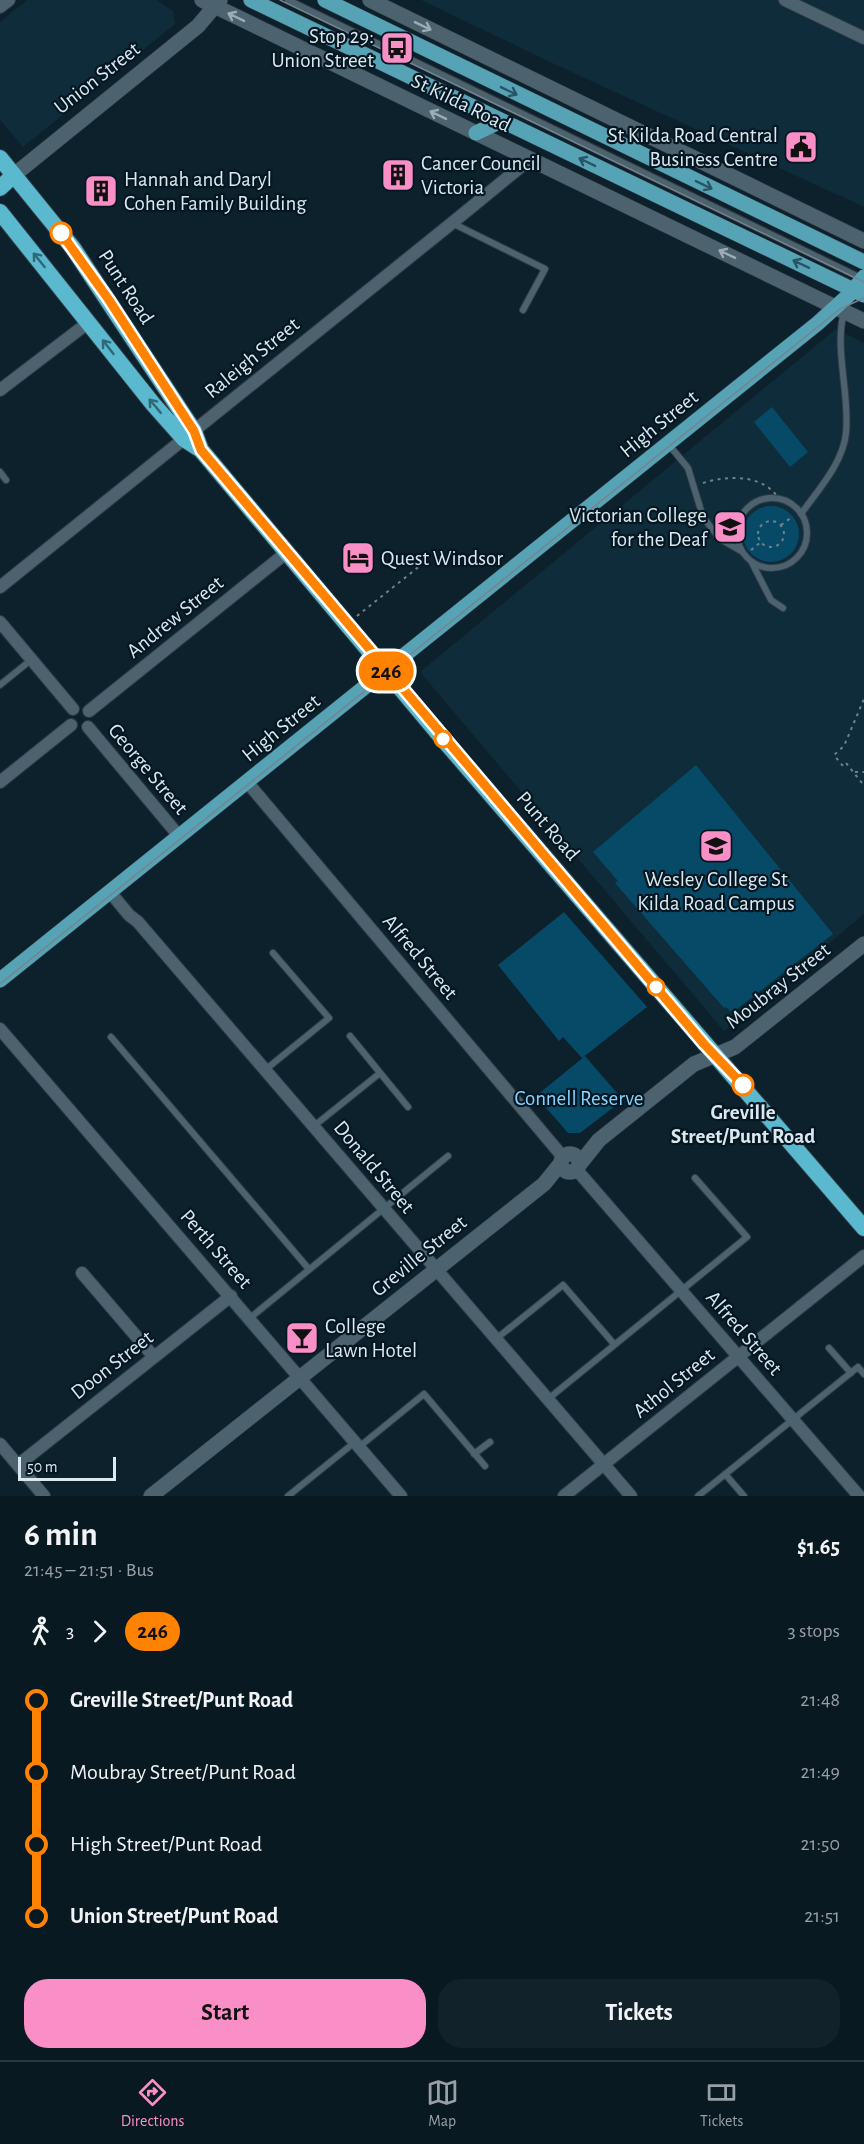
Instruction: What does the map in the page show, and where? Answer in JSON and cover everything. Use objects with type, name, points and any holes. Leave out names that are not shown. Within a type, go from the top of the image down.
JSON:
[{"type":"highway","name":"Punt Road","points":[[0,158],[73,248],[189,435]]},
{"type":"highway","name":"Union Street","points":[[0,188],[14,175]]},
{"type":"highway","name":"Punt Road","points":[[0,212],[89,322],[189,435],[346,625],[864,1228]]},
{"type":"main road","name":"St Kilda Road","points":[[251,0],[501,121],[862,284]]},
{"type":"main road","name":"St Kilda Road","points":[[325,0],[864,262]]},
{"type":"main road","points":[[370,0],[864,241]]},
{"type":"main road","name":"St Kilda Road","points":[[212,2],[864,321]]},
{"type":"main road","name":"Union Street","points":[[14,175],[198,26],[212,2]]},
{"type":"main road","points":[[476,133],[501,121]]},
{"type":"main road","name":"High Street","points":[[0,980],[668,444],[840,309],[862,284]]},
{"type":"main road","name":"Moubray Street","points":[[716,1056],[735,1047],[864,944]]},
{"type":"main road","name":"Greville Street","points":[[151,1496],[694,1064],[716,1056]]},
{"type":"street","points":[[0,7],[9,0]]},
{"type":"street","points":[[785,0],[864,38]]},
{"type":"street","name":"Raleigh Street","points":[[0,587],[452,223],[527,158]]},
{"type":"street","points":[[0,390],[89,322]]},
{"type":"street","name":"Andrew Street","points":[[89,711],[286,553]]},
{"type":"street","points":[[0,622],[74,709]]},
{"type":"street","points":[[80,707],[89,711],[91,721],[87,727],[77,729],[71,725],[69,715],[74,709],[80,707]]},
{"type":"street","points":[[0,782],[71,725]]},
{"type":"street","name":"George Street","points":[[87,727],[179,836]]},
{"type":"street","name":"Alfred Street","points":[[247,782],[570,1163],[859,1496]]},
{"type":"street","name":"Donald Street","points":[[110,892],[631,1496]]},
{"type":"street","name":"Perth Street","points":[[0,1029],[301,1377],[398,1495]]},
{"type":"street","name":"Athol Street","points":[[564,1496],[864,1256]]},
{"type":"street","points":[[82,1273],[154,1357]]},
{"type":"street","name":"Doon Street","points":[[18,1465],[231,1296]]},
{"type":"street","points":[[0,1444],[44,1496]]},
{"type":"lane","points":[[288,0],[862,284]]},
{"type":"lane","points":[[452,223],[545,269],[523,310]]},
{"type":"lane","points":[[800,512],[834,467],[846,434],[840,309]]},
{"type":"lane","points":[[668,444],[688,468],[703,517],[720,539],[743,553],[752,562],[771,600],[783,608]]},
{"type":"lane","points":[[0,472],[6,480]]},
{"type":"lane","points":[[743,553],[737,541],[740,518],[756,502],[779,499],[800,512],[806,525],[806,537],[803,548],[796,558],[775,568],[763,567],[752,562]]},
{"type":"lane","points":[[0,685],[32,660]]},
{"type":"lane","points":[[265,1070],[329,1018],[273,953]]},
{"type":"lane","points":[[350,1036],[408,1107]]},
{"type":"lane","points":[[111,1037],[308,1268]]},
{"type":"lane","points":[[314,1126],[380,1073]]},
{"type":"lane","points":[[250,1318],[308,1268],[448,1156]]},
{"type":"lane","points":[[547,1399],[747,1236],[695,1178]]},
{"type":"lane","points":[[495,1339],[563,1285],[614,1344]]},
{"type":"lane","points":[[829,1348],[851,1373]]},
{"type":"lane","points":[[698,1496],[858,1367],[864,1374]]},
{"type":"lane","points":[[288,1496],[424,1394],[485,1466]]},
{"type":"lane","points":[[474,1454],[490,1442]]},
{"type":"lane","points":[[725,1474],[744,1496]]},
{"type":"path","points":[[250,357],[256,364]]},
{"type":"path","points":[[695,486],[720,479],[741,478],[765,484],[779,499]]},
{"type":"path","points":[[781,525],[800,512]]},
{"type":"path","points":[[772,520],[781,525],[784,536],[780,543],[772,547],[760,542],[758,530],[764,523],[772,520]]},
{"type":"path","points":[[743,553],[760,542]]},
{"type":"path","points":[[346,625],[421,565]]},
{"type":"path","points":[[861,694],[864,699],[844,746],[834,755],[843,766],[846,763],[862,783]]},
{"type":"path","points":[[854,772],[864,772]]},
{"type":"shaded area","points":[[27,0],[157,0],[173,11],[175,24],[23,147],[0,120],[0,22]]},
{"type":"shaded area","points":[[421,0],[864,0],[864,207],[550,62]]},
{"type":"shaded area","points":[[836,329],[864,343],[864,914],[724,1031],[420,672]]},
{"type":"green space","points":[[772,407],[808,452],[790,467],[754,422]]},
{"type":"green space","points":[[771,506],[782,508],[791,514],[797,523],[799,534],[797,545],[791,554],[782,560],[771,562],[760,560],[751,554],[745,545],[743,534],[745,523],[751,514],[760,508]]},
{"type":"green space","points":[[696,765],[833,934],[732,1013],[726,1007],[724,1008],[615,883],[618,881],[593,852]]},
{"type":"green space","points":[[564,912],[647,1007],[582,1058],[563,1037],[559,1041],[498,965]]},
{"type":"green space","name":"Connell Reserve","points":[[585,1056],[623,1100],[580,1133],[568,1133],[536,1096]]},
{"type":"tram line","points":[[280,0],[864,282]]},
{"type":"tram line","points":[[0,984],[840,309],[864,298]]},
{"type":"bus line","name":"246","points":[[61,233],[109,300],[194,431],[201,450],[448,745],[704,1044],[743,1085]]},
{"type":"place","name":"Stop 29: Union Street","points":[[397,48]]},
{"type":"place","name":"St Kilda Road Central Business Centre","points":[[801,147]]},
{"type":"place","name":"Cancer Council Victoria","points":[[398,175]]},
{"type":"place","name":"Hannah and Daryl Cohen Family Building","points":[[101,191]]},
{"type":"place","name":"Victorian College for the Deaf","points":[[730,527]]},
{"type":"place","name":"Quest Windsor","points":[[358,558]]},
{"type":"place","name":"Wesley College St Kilda Road Campus","points":[[716,846]]},
{"type":"place","name":"Greville Street/Punt Road","points":[[743,1085]]},
{"type":"place","name":"College Lawn Hotel","points":[[302,1338]]}]
